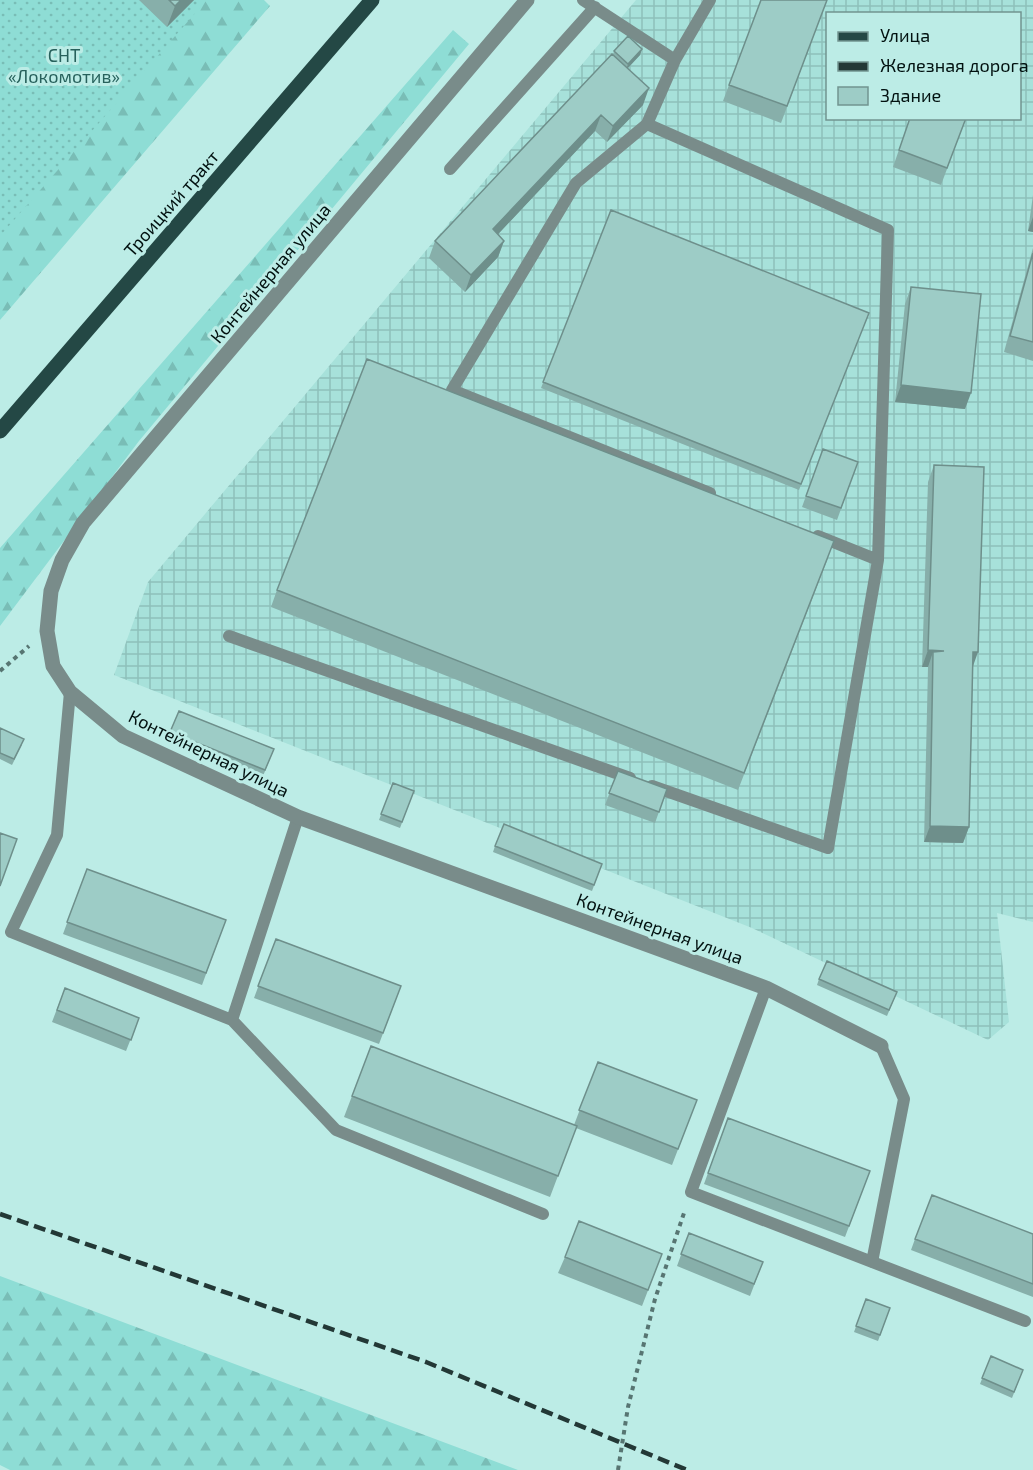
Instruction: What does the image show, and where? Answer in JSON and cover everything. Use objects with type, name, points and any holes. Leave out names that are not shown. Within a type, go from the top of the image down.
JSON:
[{"type":"main road","name":"Троицкий тракт","points":[[0,431],[372,0]]},
{"type":"street","name":"Контейнерная улица","points":[[527,0],[83,523],[62,560],[51,591],[47,631],[53,666],[70,692],[123,736],[297,817],[766,988],[881,1046]]},
{"type":"lane","points":[[583,0],[675,60]]},
{"type":"lane","points":[[710,0],[675,60],[647,124],[576,183],[452,390],[725,499]]},
{"type":"lane","points":[[450,169],[595,7]]},
{"type":"lane","points":[[229,636],[828,848],[878,560],[888,230],[647,124]]},
{"type":"lane","points":[[802,529],[878,560]]},
{"type":"lane","points":[[70,692],[57,835],[11,933],[232,1020],[336,1130],[543,1214]]},
{"type":"lane","points":[[232,1020],[297,817]]},
{"type":"lane","points":[[766,988],[691,1192],[1025,1322]]},
{"type":"lane","points":[[872,1262],[904,1099],[881,1046]]},
{"type":"path","points":[[0,671],[47,631]]},
{"type":"path","points":[[618,1470],[628,1407],[655,1299],[691,1192]]},
{"type":"shaded area","points":[[636,0],[1033,0],[1033,922],[997,913],[1009,1022],[988,1040],[752,928],[114,675],[148,582]]},
{"type":"green space","name":"СНТ «Локомотив»","points":[[0,0],[201,0],[204,3],[0,236]]},
{"type":"green space","points":[[184,0],[264,0],[270,6],[0,320],[0,211]]},
{"type":"green space","points":[[453,30],[469,44],[139,441],[0,626],[0,548]]},
{"type":"green space","points":[[0,1276],[518,1470],[10,1470],[0,1465]]},
{"type":"building","points":[[169,0],[181,0],[175,6]]},
{"type":"building","points":[[761,0],[827,0],[787,106],[729,85]]},
{"type":"building","points":[[628,36],[642,49],[628,64],[614,51]]},
{"type":"building","points":[[612,54],[649,88],[613,126],[601,115],[493,229],[504,241],[471,275],[435,241]]},
{"type":"building","points":[[909,120],[965,120],[947,168],[899,150]]},
{"type":"building","points":[[611,210],[869,313],[801,484],[543,382]]},
{"type":"building","points":[[1033,253],[1033,342],[1010,336]]},
{"type":"building","points":[[911,287],[981,294],[971,393],[901,385]]},
{"type":"building","points":[[367,359],[834,541],[744,773],[277,590]]},
{"type":"building","points":[[823,449],[858,462],[841,508],[806,496]]},
{"type":"building","points":[[934,465],[984,467],[978,652],[973,652],[969,827],[930,826],[933,652],[944,651],[928,650]]},
{"type":"building","points":[[179,711],[274,749],[265,770],[170,732]]},
{"type":"building","points":[[0,728],[24,739],[14,759],[0,753]]},
{"type":"building","points":[[618,771],[667,789],[659,812],[609,793]]},
{"type":"building","points":[[393,783],[414,791],[402,822],[381,814]]},
{"type":"building","points":[[504,824],[602,864],[594,885],[495,846]]},
{"type":"building","points":[[0,833],[17,839],[0,886]]},
{"type":"building","points":[[87,869],[226,920],[206,973],[67,922]]},
{"type":"building","points":[[276,939],[401,986],[383,1033],[258,986]]},
{"type":"building","points":[[827,961],[897,992],[889,1010],[819,979]]},
{"type":"building","points":[[65,988],[139,1018],[131,1040],[57,1010]]},
{"type":"building","points":[[371,1046],[577,1126],[558,1176],[352,1096]]},
{"type":"building","points":[[598,1062],[697,1100],[678,1149],[579,1110]]},
{"type":"building","points":[[728,1118],[870,1171],[849,1226],[708,1173]]},
{"type":"building","points":[[932,1195],[1033,1234],[1033,1284],[915,1239]]},
{"type":"building","points":[[579,1221],[662,1254],[648,1290],[565,1257]]},
{"type":"building","points":[[689,1233],[763,1262],[754,1284],[681,1254]]},
{"type":"building","points":[[866,1299],[890,1308],[880,1335],[856,1326]]},
{"type":"building","points":[[991,1356],[1023,1370],[1014,1392],[982,1378]]},
{"type":"railway","points":[[0,1214],[426,1362],[687,1470]]}]
